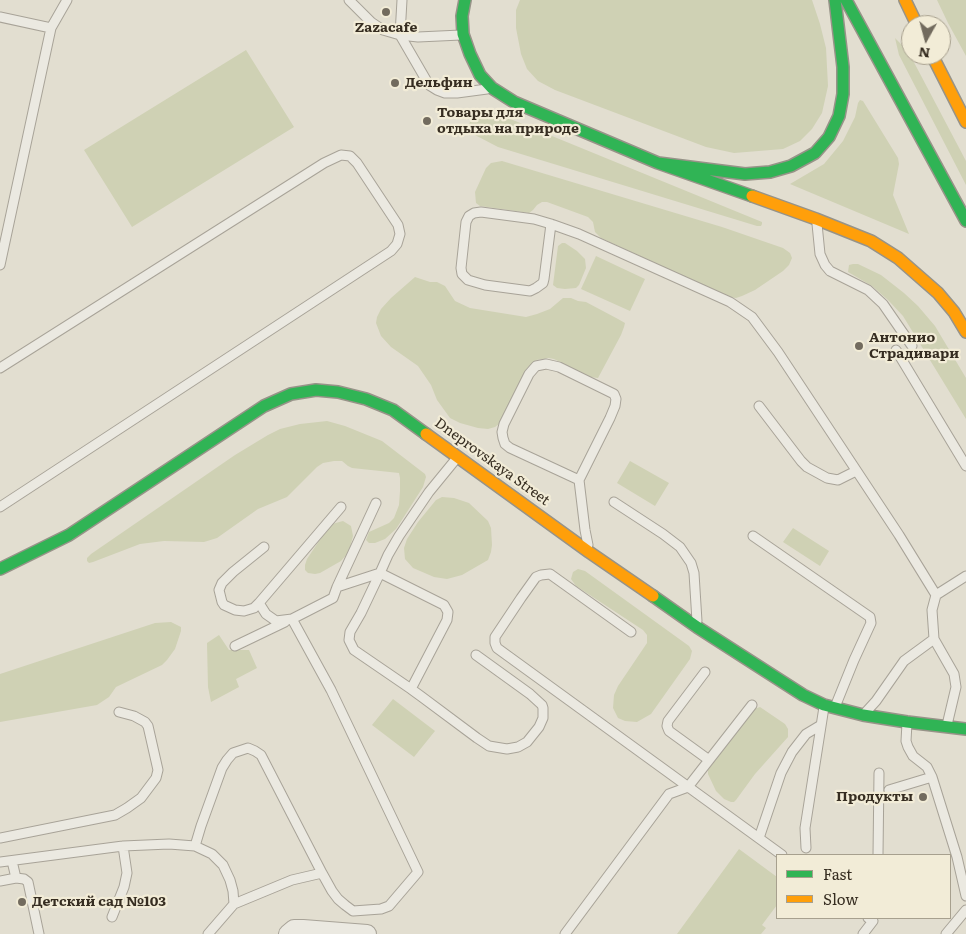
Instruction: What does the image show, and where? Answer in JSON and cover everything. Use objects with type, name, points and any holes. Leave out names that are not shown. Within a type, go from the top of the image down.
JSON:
[{"type":"main road","points":[[465,0],[462,16],[463,34],[480,75],[492,88],[514,102],[658,163],[816,219],[871,241],[898,258],[938,293],[954,312],[966,332]]},
{"type":"main road","points":[[658,163],[745,174],[770,172],[791,166],[815,153],[828,137],[839,116],[843,94],[843,67],[835,0]]},
{"type":"main road","points":[[846,0],[966,221]]},
{"type":"main road","points":[[905,0],[913,15]]},
{"type":"main road","points":[[937,65],[966,122]]},
{"type":"main road","name":"Dneprovskaya Street","points":[[0,569],[18,562],[69,535],[264,406],[291,394],[316,390],[338,392],[366,399],[393,410],[589,552],[697,627],[804,695],[830,706],[863,715],[947,728],[966,729]]},
{"type":"street","points":[[288,934],[294,929],[304,929],[367,934]]},
{"type":"lane","points":[[0,265],[52,28],[67,0]]},
{"type":"lane","points":[[349,0],[382,30],[418,37],[463,34]]},
{"type":"lane","points":[[402,0],[400,35],[429,85],[445,93],[492,88]]},
{"type":"lane","points":[[0,17],[52,28]]},
{"type":"lane","points":[[0,368],[324,163],[341,155],[350,156],[357,163],[398,225],[400,234],[397,244],[391,251],[0,507]]},
{"type":"lane","points":[[551,224],[544,279],[543,283],[536,288],[530,291],[485,285],[468,280],[462,274],[466,222],[469,216],[480,212],[534,219],[551,224],[579,234],[730,302],[752,317],[778,352],[936,595]]},
{"type":"lane","points":[[816,219],[820,254],[825,265],[830,271],[868,290],[884,304],[912,346]]},
{"type":"lane","points":[[896,350],[966,466]]},
{"type":"lane","points":[[579,480],[505,444],[502,432],[504,424],[529,374],[536,366],[546,364],[559,367],[614,394],[616,399],[610,418],[579,480],[589,552]]},
{"type":"lane","points":[[759,406],[807,467],[827,478],[838,480],[856,471]]},
{"type":"lane","points":[[458,456],[429,492],[399,536],[350,632],[349,640],[354,650],[489,746],[507,749],[518,747],[527,742],[539,728],[543,718],[542,705],[476,655]]},
{"type":"lane","points":[[614,502],[680,547],[691,563],[694,573],[697,627]]},
{"type":"lane","points":[[235,646],[333,598],[376,503]]},
{"type":"lane","points":[[264,547],[222,583],[219,590],[224,605],[235,610],[244,611],[254,608],[341,507]]},
{"type":"lane","points":[[753,536],[870,617],[871,623],[821,725],[805,828],[806,848]]},
{"type":"lane","points":[[337,587],[380,573],[444,605],[448,612],[447,620],[411,689]]},
{"type":"lane","points":[[631,632],[550,574],[541,574],[536,577],[511,613],[495,637],[495,643],[497,648],[781,854]]},
{"type":"lane","points":[[947,728],[955,692],[955,680],[934,639],[932,610],[936,595],[966,576]]},
{"type":"lane","points":[[259,603],[266,614],[276,621],[292,619]]},
{"type":"lane","points":[[195,846],[222,768],[233,753],[248,748],[261,755],[332,891],[345,906],[353,911],[381,909],[389,906],[418,872],[330,690],[292,619]]},
{"type":"lane","points":[[863,715],[904,661],[934,639]]},
{"type":"lane","points":[[705,672],[668,721],[667,726],[669,730],[709,760]]},
{"type":"lane","points":[[565,934],[669,794],[688,787],[752,705]]},
{"type":"lane","points":[[0,838],[115,815],[141,798],[156,778],[158,770],[148,726],[145,722],[134,716],[119,712]]},
{"type":"lane","points":[[907,722],[906,741],[913,756],[927,766],[932,777],[957,857],[966,896]]},
{"type":"lane","points":[[759,838],[781,773],[792,752],[806,734],[821,725]]},
{"type":"lane","points":[[878,854],[879,773]]},
{"type":"lane","points":[[889,790],[932,777]]},
{"type":"lane","points":[[0,862],[123,846],[169,844],[195,846],[212,854],[223,865],[232,886],[234,904]]},
{"type":"lane","points":[[112,917],[124,887],[127,873],[123,846]]},
{"type":"lane","points":[[12,861],[16,878]]},
{"type":"lane","points":[[208,934],[234,904],[292,880],[322,873]]},
{"type":"lane","points":[[0,881],[16,878],[24,879],[28,882],[39,934]]},
{"type":"lane","points":[[946,934],[966,910]]},
{"type":"lane","points":[[863,934],[872,919]]},
{"type":"green space","points":[[520,0],[812,0],[826,48],[828,86],[822,113],[812,129],[800,141],[783,149],[734,153],[706,147],[555,90],[538,81],[527,69],[521,54],[516,28],[516,10]]},
{"type":"green space","points":[[937,0],[966,0],[966,56],[951,28],[951,15],[944,15]]},
{"type":"green space","points":[[895,38],[901,44],[901,59]]},
{"type":"green space","points":[[246,50],[294,127],[132,227],[84,150]]},
{"type":"green space","points":[[904,65],[915,65],[966,161],[966,185]]},
{"type":"green space","points":[[860,100],[863,101],[898,158],[899,164],[893,195],[909,234],[790,184],[824,164],[843,141],[855,117]]},
{"type":"green space","points":[[487,111],[762,222],[762,224],[757,226],[498,147],[473,134],[469,127],[474,115],[478,112]]},
{"type":"green space","points":[[502,161],[722,227],[783,248],[790,253],[792,258],[789,265],[783,271],[755,290],[736,298],[729,297],[601,238],[595,232],[593,222],[588,217],[547,202],[537,205],[529,213],[480,206],[476,203],[475,192],[486,168],[491,163]]},
{"type":"green space","points":[[562,243],[577,251],[585,259],[586,268],[576,288],[557,288],[553,285],[558,246]]},
{"type":"green space","points":[[596,256],[645,279],[630,311],[581,289]]},
{"type":"green space","points":[[858,264],[881,275],[918,306],[935,326],[966,378],[966,419],[903,316],[872,286],[848,272],[849,265]]},
{"type":"green space","points":[[415,277],[430,282],[437,282],[445,286],[455,301],[470,308],[526,317],[550,309],[563,298],[571,298],[586,302],[625,323],[621,335],[598,378],[590,377],[554,359],[536,360],[528,367],[499,424],[488,429],[478,428],[450,418],[437,400],[431,385],[418,366],[391,347],[381,336],[376,323],[381,309]]},
{"type":"green space","points":[[327,421],[382,441],[425,474],[423,487],[396,529],[385,539],[375,543],[369,543],[366,540],[369,532],[389,523],[394,518],[399,505],[399,473],[352,468],[342,461],[334,461],[323,463],[287,497],[258,509],[217,538],[204,542],[164,541],[140,544],[93,562],[89,563],[87,561],[91,554],[235,455],[268,435],[280,429],[300,424]]},
{"type":"green space","points":[[630,461],[669,483],[655,506],[617,483]]},
{"type":"green space","points":[[442,497],[454,498],[469,503],[488,521],[491,528],[492,545],[488,560],[462,575],[447,579],[434,577],[413,568],[405,559],[404,548],[407,539],[418,522],[436,500]]},
{"type":"green space","points":[[343,521],[351,526],[353,536],[349,552],[341,561],[320,573],[308,573],[305,570],[307,559],[325,532],[332,524]]},
{"type":"green space","points":[[793,528],[829,551],[820,566],[783,542]]},
{"type":"green space","points":[[578,569],[585,571],[689,646],[692,651],[690,659],[651,714],[637,722],[618,718],[613,708],[614,695],[647,643],[647,635],[643,630],[576,586],[571,579],[573,572]]},
{"type":"green space","points":[[171,622],[181,627],[181,631],[175,649],[167,660],[162,665],[116,687],[109,697],[97,705],[0,722],[0,674],[155,623]]},
{"type":"green space","points":[[219,635],[229,650],[249,650],[257,668],[236,679],[239,687],[211,702],[208,687],[207,643]]},
{"type":"green space","points":[[393,699],[435,731],[414,757],[372,725]]},
{"type":"green space","points":[[760,707],[785,724],[788,729],[788,737],[755,774],[736,800],[731,802],[724,799],[716,791],[708,770],[754,709]]},
{"type":"green space","points":[[739,849],[776,876],[776,906],[762,925],[766,928],[761,934],[677,934]]},
{"type":"traffic: fast","points":[[465,0],[462,16],[463,34],[480,75],[492,88],[514,102],[658,163],[752,196]]},
{"type":"traffic: fast","points":[[658,163],[745,174],[770,172],[791,166],[815,153],[829,137],[839,116],[843,94],[843,67],[835,0]]},
{"type":"traffic: fast","points":[[846,0],[966,221]]},
{"type":"traffic: fast","points":[[0,569],[69,535],[264,406],[291,394],[316,390],[338,392],[366,399],[393,410],[426,434]]},
{"type":"traffic: fast","points":[[653,596],[697,627],[803,695],[824,705],[863,715],[966,729]]},
{"type":"traffic: slow","points":[[905,0],[912,15]]},
{"type":"traffic: slow","points":[[937,65],[966,122]]},
{"type":"traffic: slow","points":[[752,196],[871,241],[898,258],[938,293],[954,312],[966,332]]},
{"type":"traffic: slow","points":[[426,434],[653,596]]},
{"type":"place","name":"Zazacafe","points":[[386,12]]},
{"type":"place","name":"Дельфин","points":[[395,83]]},
{"type":"place","name":"Товары для отдыха на природе","points":[[427,121]]},
{"type":"place","name":"Антонио Страдивари","points":[[859,346]]},
{"type":"place","name":"Продукты","points":[[923,797]]},
{"type":"place","name":"Детский сад №103","points":[[22,902]]}]
